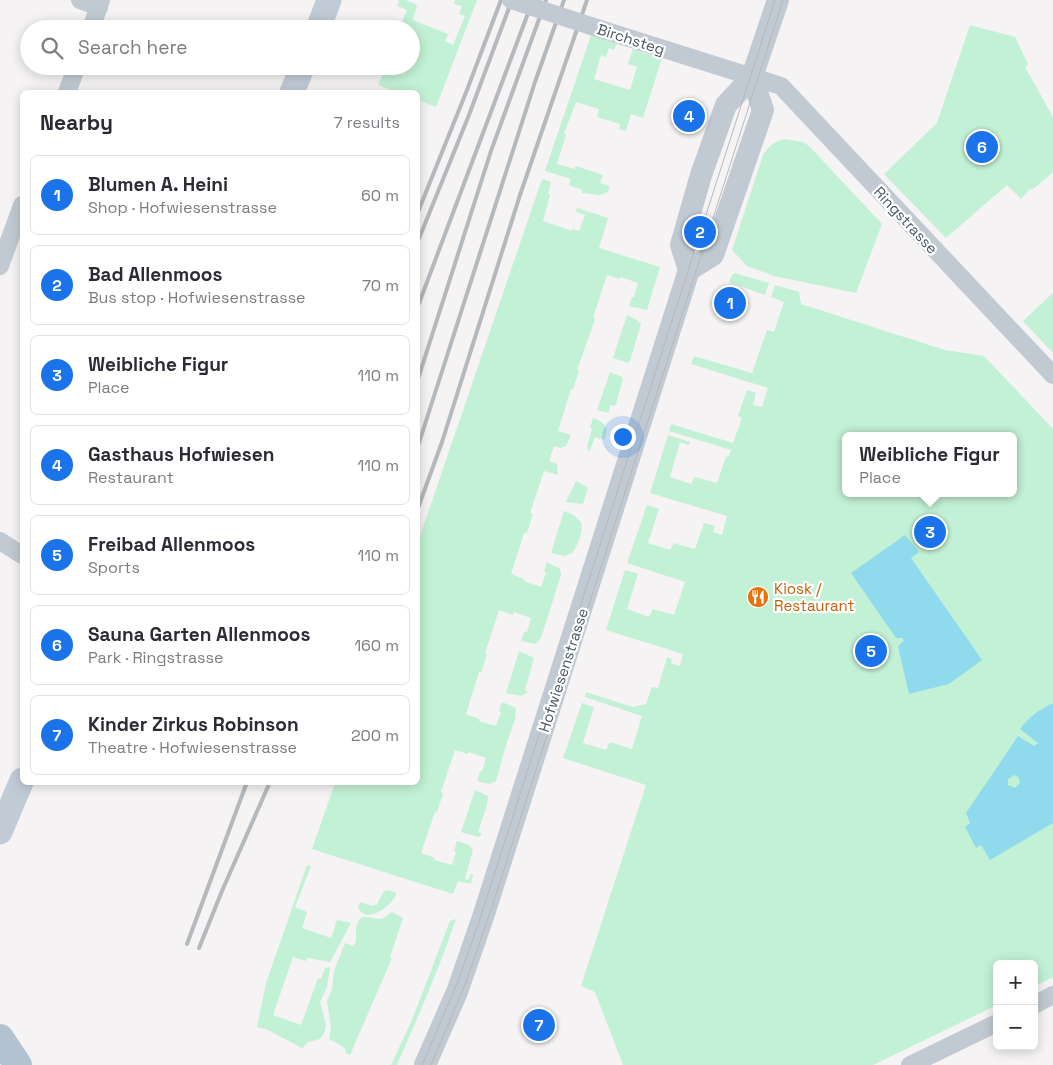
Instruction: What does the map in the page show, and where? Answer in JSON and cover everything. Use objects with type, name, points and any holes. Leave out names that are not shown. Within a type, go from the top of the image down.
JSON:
[{"type":"main road","points":[[321,20],[329,0]]},
{"type":"main road","points":[[293,90],[299,75]]},
{"type":"main road","points":[[0,832],[20,785]]},
{"type":"main road","points":[[0,1038],[18,1065]]},
{"type":"street","points":[[80,0],[100,3],[94,20]]},
{"type":"street","name":"Birchsteg","points":[[511,0],[752,77]]},
{"type":"street","points":[[752,77],[763,110],[713,255],[689,270],[681,245],[701,175],[726,105],[752,77],[778,0]]},
{"type":"street","points":[[68,90],[74,75]]},
{"type":"street","name":"Ringstrasse","points":[[752,77],[781,86],[1053,375]]},
{"type":"street","points":[[0,266],[20,211]]},
{"type":"street","name":"Hofwiesenstrasse","points":[[424,1065],[457,992],[484,914],[689,270]]},
{"type":"street","points":[[0,541],[20,554]]},
{"type":"street","points":[[1038,1002],[1053,995]]},
{"type":"street","points":[[910,1065],[993,1025]]},
{"type":"green space","points":[[399,0],[406,0],[417,5],[413,20],[403,20],[407,10],[397,6]]},
{"type":"green space","points":[[455,0],[477,0],[436,107],[420,101],[420,90],[392,90],[378,85],[382,75],[420,75],[420,23],[448,34],[445,41],[453,45],[465,16],[459,14],[462,6],[454,4]]},
{"type":"green space","points":[[970,25],[1015,37],[1028,64],[1025,67],[1053,117],[1053,172],[1032,190],[1030,189],[1021,199],[1007,185],[946,238],[884,174],[937,123]]},
{"type":"green space","points":[[591,35],[617,43],[614,50],[609,48],[606,57],[601,55],[594,79],[630,90],[637,67],[628,64],[633,49],[662,58],[643,118],[631,114],[626,131],[619,129],[620,124],[597,117],[599,109],[576,102],[564,134],[566,135],[557,164],[575,169],[576,166],[603,175],[600,183],[610,186],[608,192],[600,195],[582,193],[582,190],[569,185],[571,179],[545,171]]},
{"type":"green space","points":[[784,139],[803,142],[809,146],[882,224],[856,293],[774,276],[747,266],[732,250],[763,155],[772,145]]},
{"type":"green space","points":[[542,179],[551,182],[548,194],[550,195],[543,221],[572,231],[573,229],[579,231],[585,215],[576,212],[577,208],[608,218],[599,248],[660,267],[647,310],[629,306],[638,283],[621,277],[620,279],[607,275],[593,318],[595,319],[577,370],[579,371],[573,389],[571,389],[558,431],[571,435],[566,446],[560,448],[554,446],[549,461],[557,464],[558,475],[544,471],[530,513],[533,514],[527,533],[524,533],[511,574],[541,587],[546,573],[544,572],[547,562],[560,569],[561,575],[541,638],[535,644],[521,641],[524,632],[527,632],[531,618],[514,612],[513,615],[499,610],[485,653],[487,654],[481,673],[479,672],[466,714],[479,719],[479,721],[496,726],[502,702],[516,708],[515,720],[496,781],[489,784],[477,781],[486,758],[469,752],[468,754],[455,750],[441,792],[443,794],[421,853],[435,858],[434,860],[452,865],[457,841],[469,845],[473,850],[465,879],[469,879],[471,874],[473,875],[471,884],[458,881],[453,894],[312,849],[334,785],[420,785],[420,536]]},
{"type":"green space","points":[[735,273],[769,283],[765,295],[729,282]]},
{"type":"green space","points":[[775,285],[799,292],[801,304],[945,350],[984,356],[1053,429],[1053,977],[1038,985],[1038,960],[993,960],[993,1007],[873,1065],[623,1065],[595,992],[581,986],[646,785],[563,758],[582,703],[594,707],[583,743],[606,750],[610,742],[632,749],[642,716],[585,697],[586,692],[633,707],[646,704],[652,687],[658,688],[667,657],[672,659],[671,663],[680,666],[683,654],[606,630],[625,570],[638,574],[627,609],[649,617],[653,609],[674,615],[685,582],[627,563],[647,505],[659,509],[648,543],[670,550],[674,543],[695,549],[704,523],[715,526],[713,532],[722,535],[727,516],[650,493],[668,435],[690,442],[689,445],[680,442],[670,477],[691,484],[695,477],[717,483],[726,457],[729,456],[731,450],[669,431],[671,424],[733,443],[742,418],[738,416],[747,390],[756,393],[753,405],[762,407],[768,388],[691,364],[694,356],[752,373],[767,330],[774,332],[784,302],[771,297]]},
{"type":"green space","points":[[1053,293],[1053,353],[1023,321]]},
{"type":"green space","points":[[627,315],[641,324],[628,363],[613,358]]},
{"type":"green space","points":[[610,372],[623,379],[616,404],[614,406],[610,405],[609,413],[597,410]]},
{"type":"green space","points":[[593,418],[606,426],[607,432],[604,440],[595,437],[589,452],[587,447]]},
{"type":"green space","points":[[576,481],[588,487],[583,504],[566,502]]},
{"type":"green space","points":[[564,511],[580,521],[582,530],[580,539],[572,553],[564,556],[551,553]]},
{"type":"green space","points":[[519,651],[534,658],[525,690],[528,692],[521,696],[506,693]]},
{"type":"green space","points":[[475,790],[488,796],[478,832],[482,834],[479,837],[461,832]]},
{"type":"green space","points":[[307,865],[311,866],[295,907],[307,912],[302,928],[331,938],[337,920],[351,923],[330,962],[308,958],[305,961],[293,957],[273,1015],[301,1025],[318,978],[321,979],[325,968],[329,967],[330,969],[327,987],[320,1002],[326,1025],[325,1031],[320,1039],[308,1042],[302,1048],[266,1029],[257,1027],[266,983]]},
{"type":"green space","points":[[384,891],[395,892],[396,895],[389,904],[378,912],[367,915],[358,908],[360,902],[372,906],[377,904]]},
{"type":"green space","points":[[392,912],[403,918],[390,957],[392,958],[350,1055],[346,1053],[345,1048],[329,1039],[331,1027],[327,1001],[332,989],[334,971],[345,943],[353,946],[356,942],[356,927],[360,918],[382,919]]},
{"type":"green space","points":[[456,919],[435,975],[397,1065],[391,1065],[412,1020],[450,921]]},
{"type":"water","points":[[905,535],[919,552],[911,558],[982,660],[949,684],[909,694],[898,646],[904,641],[902,638],[896,638],[851,573]]},
{"type":"water","points":[[1053,704],[1053,823],[990,860],[981,845],[976,848],[965,827],[970,823],[966,813],[1018,736],[1034,746],[1038,743],[1020,729],[1037,712]],"holes":[[[1014,775],[1018,777],[1020,783],[1015,788],[1008,785],[1008,779]]]},
{"type":"tram line","points":[[422,1065],[458,981],[479,922],[775,0]]},
{"type":"tram line","points":[[431,1065],[465,985],[492,907],[783,0]]},
{"type":"railway","points":[[420,207],[501,0]]},
{"type":"railway","points":[[420,236],[469,115],[512,0]]},
{"type":"railway","points":[[420,301],[533,0]]},
{"type":"railway","points":[[420,373],[491,151],[546,0]]},
{"type":"railway","points":[[420,440],[535,82],[564,0]]},
{"type":"railway","points":[[420,502],[442,442],[520,195],[587,0]]},
{"type":"railway","points":[[187,944],[246,785]]},
{"type":"railway","points":[[199,948],[269,785]]},
{"type":"place","name":"Gasthaus Hofwiesen","points":[[689,116]]},
{"type":"place","name":"Sauna Garten Allenmoos","points":[[982,147]]},
{"type":"place","name":"Bad Allenmoos","points":[[700,232]]},
{"type":"place","name":"Blumen A. Heini","points":[[730,303]]},
{"type":"place","name":"Weibliche Figur","points":[[930,532]]},
{"type":"place","name":"Kiosk / Restaurant","points":[[758,597]]},
{"type":"place","name":"Freibad Allenmoos","points":[[871,651]]},
{"type":"place","name":"Kinder Zirkus Robinson","points":[[539,1025]]}]
